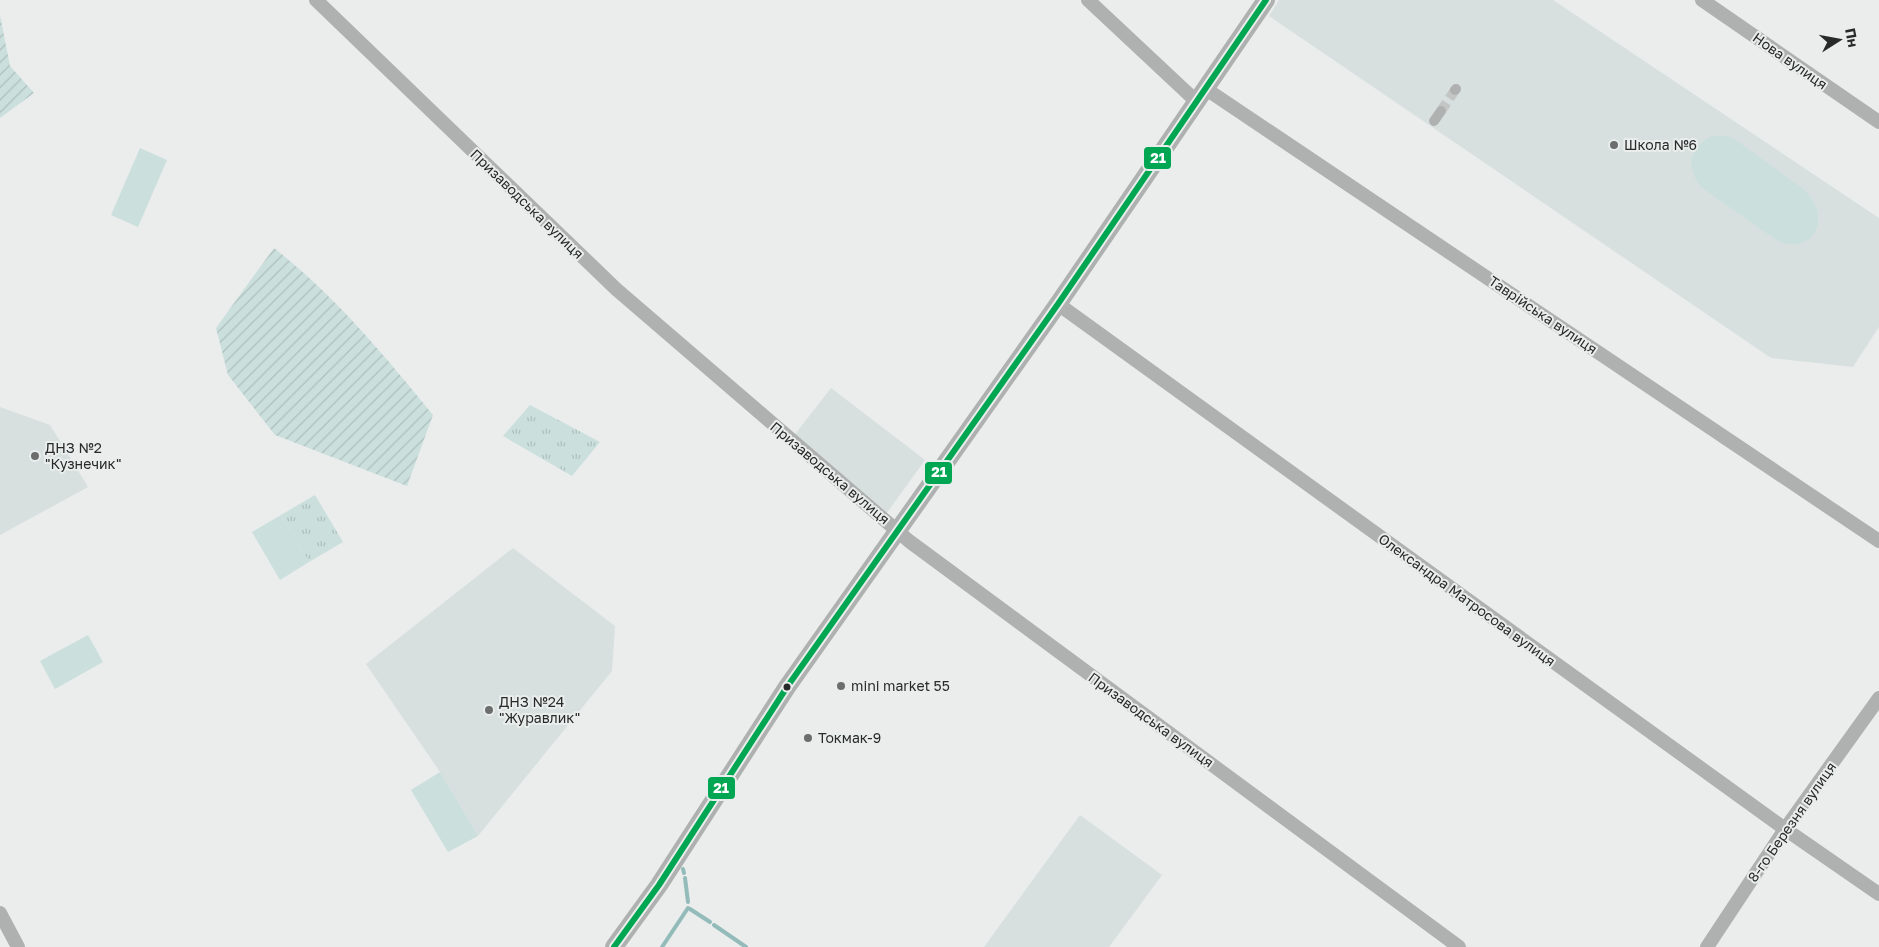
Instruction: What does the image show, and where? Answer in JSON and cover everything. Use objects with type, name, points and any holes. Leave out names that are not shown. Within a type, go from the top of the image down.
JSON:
[{"type":"street","name":"Призаводська вулиця","points":[[316,0],[616,289],[898,532],[1459,947]]},
{"type":"street","name":"Таврійська вулиця","points":[[1088,0],[1202,95],[1879,541]]},
{"type":"street","points":[[614,947],[659,885],[787,687],[1058,304],[1266,0]]},
{"type":"street","name":"Нова вулиця","points":[[1702,0],[1879,122]]},
{"type":"street","points":[[1434,121],[1441,111]]},
{"type":"street","name":"Олександра Матросова вулиця","points":[[1058,304],[1785,829],[1879,894]]},
{"type":"street","name":"8-го Березня вулиця","points":[[1707,947],[1785,829],[1879,698]]},
{"type":"street","points":[[0,913],[18,947]]},
{"type":"shaded area","name":"Школа №6","points":[[1279,0],[1553,0],[1879,218],[1879,327],[1853,367],[1771,358],[1269,16]]},
{"type":"shaded area","points":[[831,388],[925,460],[886,514],[793,437]]},
{"type":"shaded area","name":"ДНЗ №2 \"Кузнечик\"","points":[[0,407],[50,425],[88,487],[0,535]]},
{"type":"shaded area","name":"ДНЗ №24 \"Журавлик\"","points":[[513,548],[615,626],[612,671],[478,836],[440,772],[366,664]]},
{"type":"shaded area","points":[[1080,815],[1162,875],[1109,947],[984,947]]},
{"type":"green space","points":[[0,15],[10,66],[34,93],[0,118]]},
{"type":"green space","points":[[1712,136],[1733,138],[1806,191],[1813,201],[1818,222],[1810,238],[1802,243],[1779,242],[1701,187],[1693,172],[1692,158],[1698,146]]},
{"type":"green space","points":[[140,148],[167,160],[138,227],[111,215]]},
{"type":"green space","points":[[274,248],[318,286],[358,327],[433,415],[407,486],[275,435],[228,375],[216,328]]},
{"type":"green space","points":[[530,405],[600,442],[572,476],[503,436]]},
{"type":"green space","points":[[315,495],[343,542],[309,562],[281,515]]},
{"type":"green space","points":[[281,515],[309,562],[280,580],[252,532]]},
{"type":"green space","points":[[88,635],[103,662],[55,689],[40,661]]},
{"type":"green space","points":[[440,772],[478,836],[448,852],[411,790]]},
{"type":"waterway","points":[[683,869],[684,873]]},
{"type":"waterway","points":[[685,878],[688,902]]},
{"type":"waterway","points":[[662,947],[688,908]]},
{"type":"waterway","points":[[690,909],[710,922]]},
{"type":"waterway","points":[[714,925],[746,947]]},
{"type":"tunnel","points":[[1441,111],[1455,90]]},
{"type":"transit line","name":"21","points":[[614,947],[659,885],[787,687],[1058,304],[1266,0]]},
{"type":"place","name":"Школа №6","points":[[1614,145]]},
{"type":"place","name":"ДНЗ №2 \"Кузнечик\"","points":[[35,456]]},
{"type":"place","name":"mini market 55","points":[[841,686]]},
{"type":"place","name":"ДНЗ №24 \"Журавлик\"","points":[[489,710]]},
{"type":"place","name":"Токмак-9","points":[[808,738]]}]
